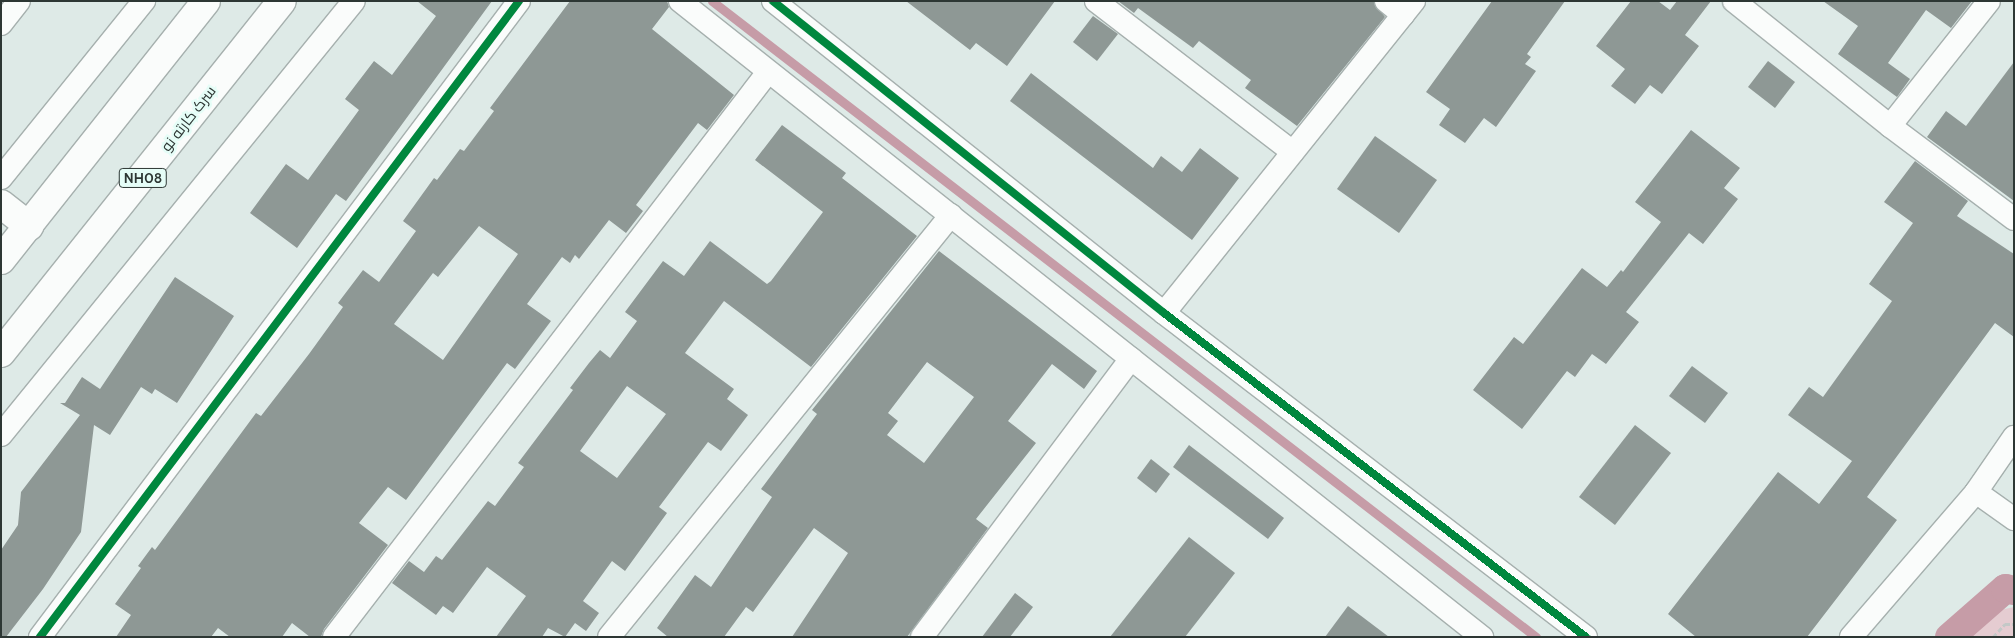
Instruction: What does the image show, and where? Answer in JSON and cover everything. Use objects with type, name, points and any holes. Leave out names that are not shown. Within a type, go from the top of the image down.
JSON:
[{"type":"highway","points":[[1,260],[206,1]]},
{"type":"highway","name":"سرک کارته نو","points":[[1,353],[282,1]]},
{"type":"highway","points":[[1,204],[29,226]]},
{"type":"street","points":[[1,24],[19,1]]},
{"type":"street","points":[[1,178],[144,1]]},
{"type":"street","points":[[1,435],[354,1]]},
{"type":"street","points":[[44,635],[519,1]]},
{"type":"street","points":[[680,1],[1482,637]]},
{"type":"street","points":[[773,1],[1164,313],[1586,637]]},
{"type":"street","points":[[1096,1],[1293,152]]},
{"type":"street","points":[[1734,1],[1890,126],[2014,219]]},
{"type":"street","points":[[1890,126],[1989,1]]},
{"type":"street","points":[[1164,313],[1293,152],[1401,6]]},
{"type":"street","points":[[334,637],[768,72]]},
{"type":"street","points":[[609,637],[951,215]]},
{"type":"street","points":[[922,637],[1131,360]]},
{"type":"street","points":[[1851,637],[1976,492],[2014,437]]},
{"type":"street","points":[[1976,492],[2014,519]]},
{"type":"path","points":[[1993,637],[2005,624],[2014,624]]},
{"type":"shaded area","points":[[2014,607],[2014,637],[1966,637],[1987,613]]},
{"type":"building","points":[[417,1],[492,1],[346,201],[336,194],[297,248],[250,213],[286,164],[308,180],[359,110],[345,99],[374,61],[392,75],[436,16]]},
{"type":"building","points":[[570,1],[667,1],[669,7],[652,29],[734,95],[707,130],[698,123],[636,205],[643,211],[626,233],[609,220],[579,259],[575,255],[570,263],[562,257],[527,304],[551,321],[515,369],[507,363],[406,500],[388,487],[359,523],[388,545],[324,629],[321,637],[310,637],[292,623],[282,637],[230,637],[218,628],[211,637],[116,637],[131,615],[115,604],[141,568],[138,566],[152,547],[155,550],[256,413],[261,416],[309,354],[343,307],[338,303],[363,270],[379,282],[416,231],[403,221],[434,178],[437,180],[460,149],[464,151],[494,111],[490,108]],"holes":[[[479,226],[518,254],[443,360],[394,324],[433,273],[438,277]]]},
{"type":"building","points":[[906,1],[1055,1],[1007,66],[976,43],[970,50]]},
{"type":"building","points":[[1118,1],[1373,1],[1385,17],[1297,126],[1245,88],[1251,80],[1199,41],[1193,48],[1138,8],[1134,13]]},
{"type":"building","points":[[1492,1],[1565,1],[1527,54],[1531,57],[1525,64],[1536,71],[1496,127],[1484,118],[1465,143],[1439,125],[1450,109],[1426,92]]},
{"type":"building","points":[[1631,1],[1658,1],[1670,10],[1677,1],[1711,1],[1685,35],[1699,46],[1662,94],[1650,85],[1635,104],[1611,86],[1625,69],[1596,46]]},
{"type":"building","points":[[1823,1],[1972,1],[1951,28],[1926,10],[1888,63],[1910,79],[1897,97],[1838,54],[1858,26]]},
{"type":"building","points":[[1093,16],[1118,34],[1097,61],[1073,42]]},
{"type":"building","points":[[1768,61],[1795,82],[1775,108],[1748,87]]},
{"type":"building","points":[[2014,62],[2014,201],[1927,137],[1946,111],[1966,126]]},
{"type":"building","points":[[1031,73],[1153,168],[1161,156],[1182,172],[1200,148],[1239,178],[1192,240],[1010,101]]},
{"type":"building","points":[[782,125],[846,173],[842,178],[917,236],[811,367],[724,301],[685,353],[734,389],[727,399],[748,415],[721,451],[708,442],[659,507],[667,513],[625,571],[612,561],[583,601],[599,613],[586,631],[575,623],[565,637],[548,628],[542,637],[496,637],[526,596],[487,567],[453,613],[443,606],[436,615],[392,583],[409,561],[424,572],[436,556],[442,560],[488,501],[495,506],[524,467],[518,463],[573,390],[570,388],[589,363],[600,350],[610,358],[637,321],[625,312],[663,261],[684,276],[710,241],[767,284],[771,281],[823,212],[755,160]],"holes":[[[627,386],[666,414],[617,478],[580,451]]]},
{"type":"building","points":[[1691,130],[1740,168],[1724,188],[1738,199],[1703,244],[1689,233],[1626,312],[1639,322],[1606,364],[1592,354],[1575,377],[1567,371],[1522,429],[1473,390],[1514,337],[1523,344],[1582,268],[1607,287],[1621,270],[1623,272],[1661,222],[1635,202]]},
{"type":"building","points":[[1375,136],[1437,180],[1399,233],[1337,189]]},
{"type":"building","points":[[1915,161],[1968,201],[1957,216],[2014,254],[2014,337],[1995,323],[1867,497],[1897,520],[1807,637],[1696,637],[1668,614],[1778,472],[1819,504],[1852,461],[1788,415],[1809,387],[1823,397],[1892,301],[1869,284],[1913,223],[1884,202]]},
{"type":"building","points":[[939,251],[1097,371],[1084,389],[1052,364],[1008,421],[1036,443],[976,519],[988,528],[907,637],[792,637],[848,553],[814,528],[753,612],[746,607],[724,637],[668,637],[657,628],[695,575],[711,587],[772,497],[761,489],[817,414],[812,410]],"holes":[[[927,362],[974,397],[924,463],[887,435],[898,421],[888,413]]]},
{"type":"building","points":[[175,277],[234,316],[177,403],[155,389],[152,394],[141,387],[110,435],[94,425],[81,532],[43,589],[6,637],[1,637],[1,550],[18,525],[21,492],[80,415],[60,403],[65,403],[82,377],[100,389]]},
{"type":"building","points":[[1692,366],[1728,393],[1705,423],[1669,396]]},
{"type":"building","points":[[1635,425],[1671,453],[1615,525],[1579,497]]},
{"type":"building","points":[[1189,445],[1284,518],[1268,539],[1173,467]]},
{"type":"building","points":[[1151,459],[1170,474],[1156,493],[1137,478]]},
{"type":"building","points":[[1189,537],[1235,573],[1185,637],[1110,637]]},
{"type":"building","points":[[1015,593],[1033,607],[1010,637],[982,637]]},
{"type":"building","points":[[1348,606],[1389,637],[1325,637]]},
{"type":"waterway","points":[[712,1],[1536,637]]},
{"type":"waterway","points":[[1949,637],[2005,588],[2014,590]]},
{"type":"cycle path","points":[[40,637],[519,1]]},
{"type":"cycle path","points":[[773,1],[1164,313],[1586,637]]}]
